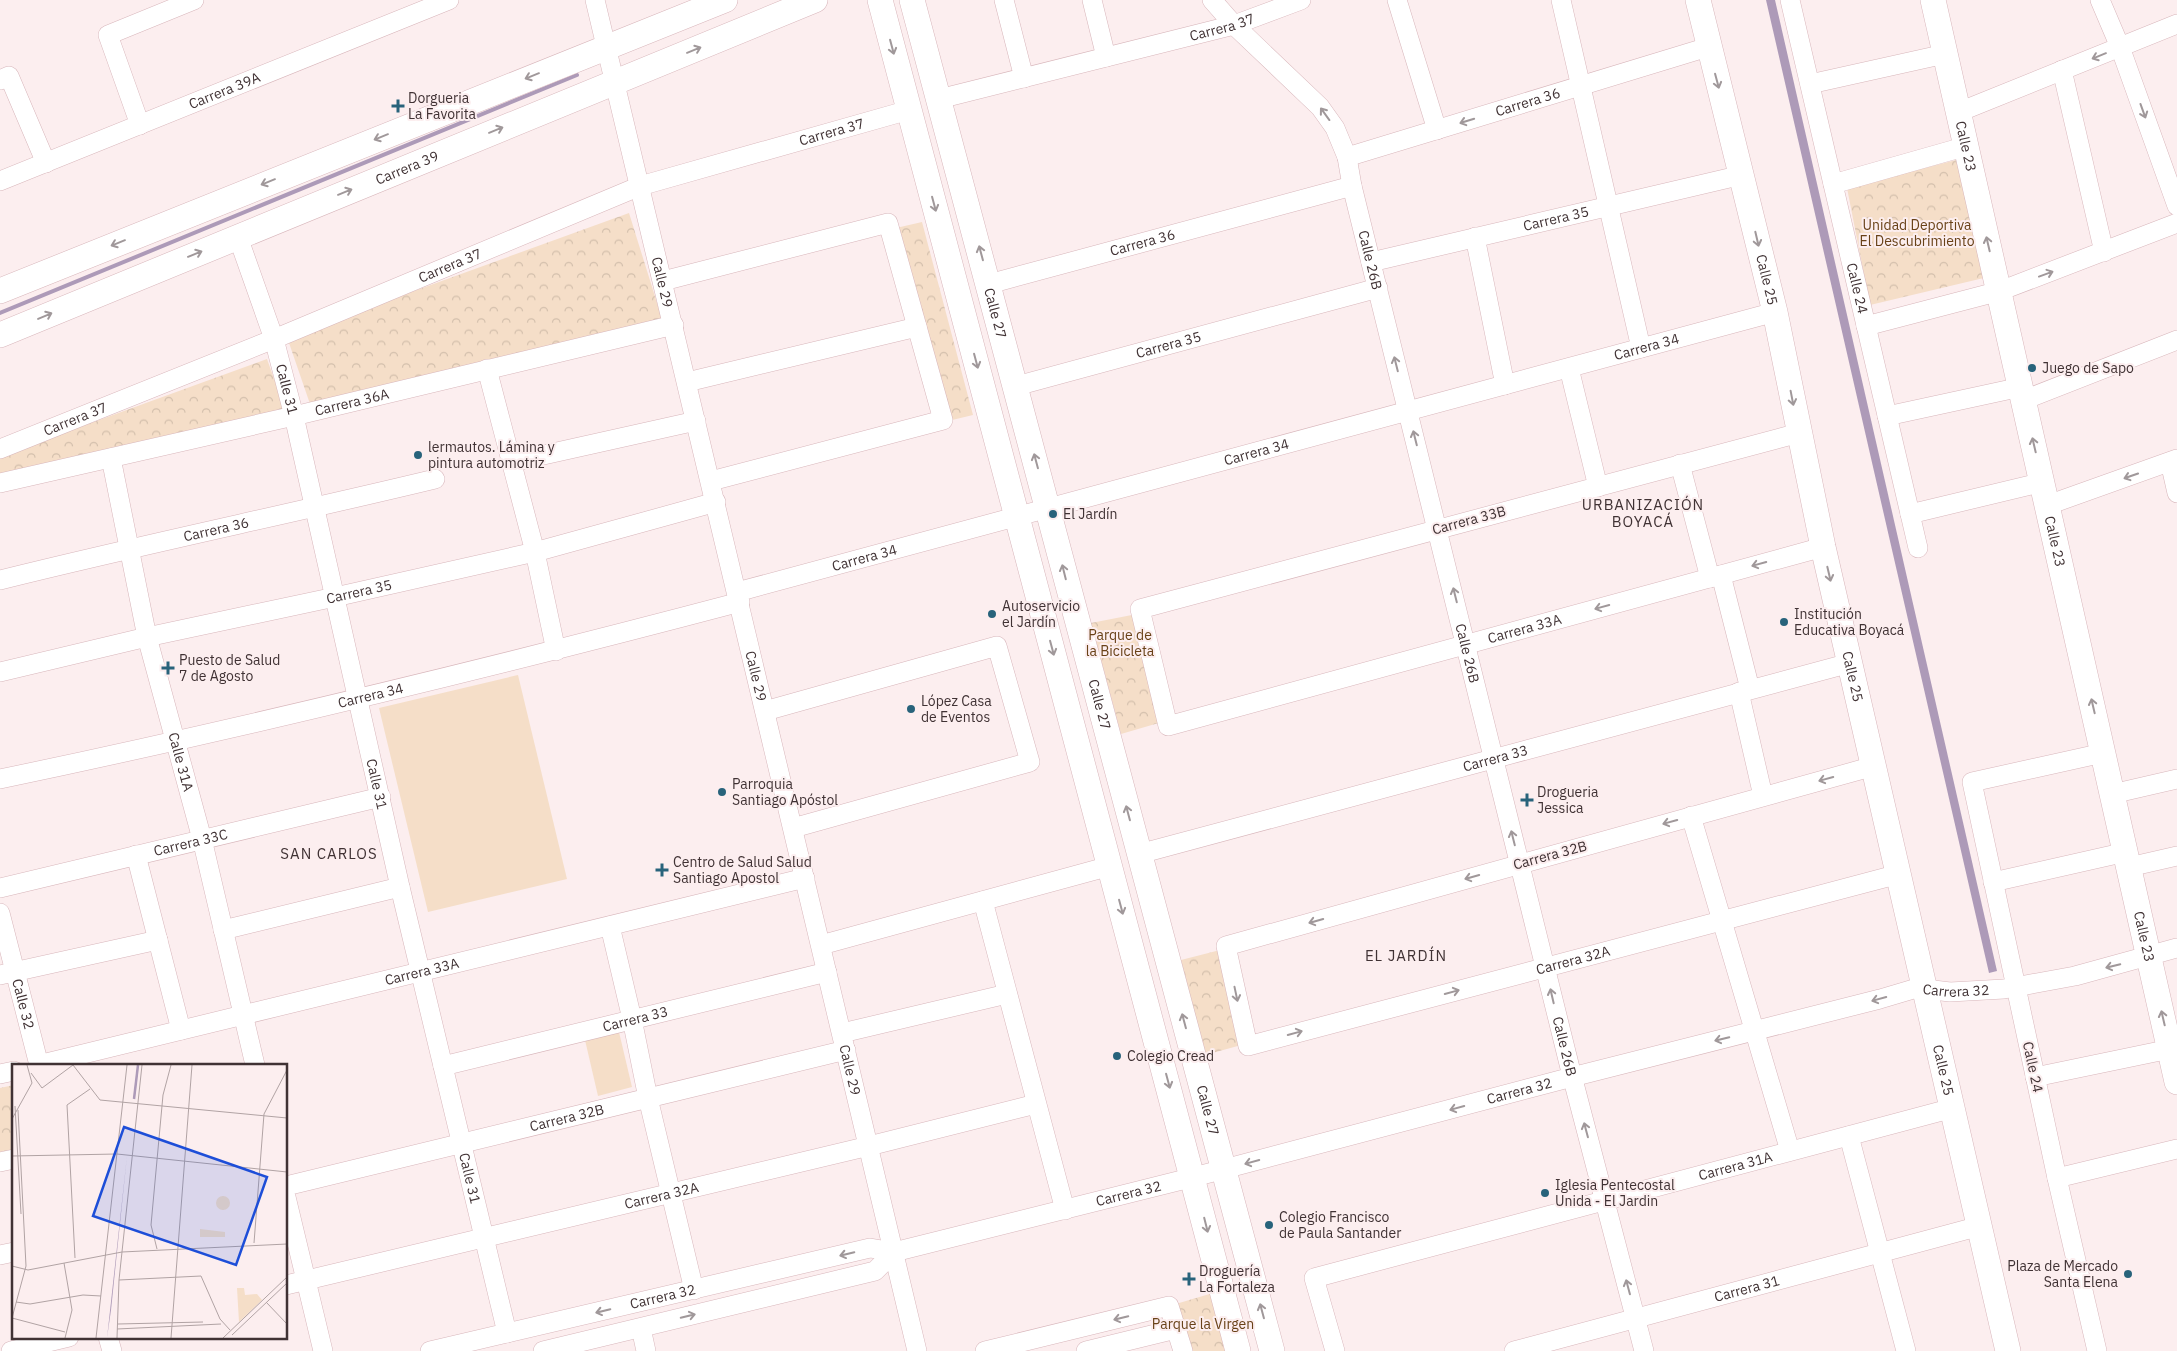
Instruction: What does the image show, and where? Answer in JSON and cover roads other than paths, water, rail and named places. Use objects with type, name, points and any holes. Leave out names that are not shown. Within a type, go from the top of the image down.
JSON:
[{"type":"main road","points":[[0,291],[725,0]]},
{"type":"main road","name":"Carrera 39","points":[[0,335],[815,0]]},
{"type":"main road","points":[[880,0],[1194,1178],[1238,1351]]},
{"type":"main road","name":"Calle 27","points":[[912,0],[1272,1351]]},
{"type":"main road","name":"Calle 25","points":[[1698,0],[1708,47],[1742,175],[1775,312],[1823,546],[2008,1351]]},
{"type":"main road","name":"Calle 23","points":[[1933,0],[2177,1082]]},
{"type":"main road","points":[[637,35],[631,44],[631,56],[638,65],[648,69]]},
{"type":"main road","points":[[577,58],[587,62],[593,71],[592,86],[585,94]]},
{"type":"street","points":[[140,125],[108,35],[194,0]]},
{"type":"street","name":"Carrera 39A","points":[[0,182],[449,0]]},
{"type":"street","name":"Calle 29","points":[[595,0],[917,1351]]},
{"type":"street","points":[[1004,0],[1024,78]]},
{"type":"street","points":[[1092,0],[1106,57]]},
{"type":"street","name":"Calle 26B","points":[[1212,0],[1234,25],[1320,107],[1335,128],[1347,157],[1352,186],[1467,644],[1572,1078],[1644,1351]]},
{"type":"street","name":"Carrera 37","points":[[939,99],[1234,25],[1301,0]]},
{"type":"street","points":[[1397,0],[1437,130]]},
{"type":"street","points":[[1561,0],[1641,348]]},
{"type":"street","name":"Calle 24","points":[[1790,0],[1918,548]]},
{"type":"street","points":[[2100,0],[2120,47],[2177,206]]},
{"type":"street","points":[[1959,112],[2177,24]]},
{"type":"street","name":"Carrera 36","points":[[1347,157],[1708,47]]},
{"type":"street","points":[[1810,84],[1946,54]]},
{"type":"street","points":[[2062,70],[2104,252]]},
{"type":"street","points":[[5,78],[46,163]]},
{"type":"street","name":"Carrera 37","points":[[0,449],[640,186],[909,110]]},
{"type":"street","points":[[1833,184],[1967,146]]},
{"type":"street","name":"Carrera 35","points":[[1371,262],[1742,175]]},
{"type":"street","name":"Carrera 36","points":[[989,284],[1352,186]]},
{"type":"street","points":[[663,281],[888,223],[943,420],[711,482]]},
{"type":"street","points":[[1866,326],[2000,291],[2177,223]]},
{"type":"street","name":"Calle 31","points":[[238,237],[274,338],[294,416],[400,887],[507,1333]]},
{"type":"street","points":[[1475,237],[1505,385]]},
{"type":"street","name":"Carrera 35","points":[[1016,386],[1378,288]]},
{"type":"street","name":"Carrera 34","points":[[0,779],[175,742],[358,700],[556,651],[1018,516],[1775,312]]},
{"type":"street","name":"Carrera 36A","points":[[0,483],[294,416],[674,325]]},
{"type":"street","points":[[687,382],[918,328]]},
{"type":"street","points":[[1887,416],[2023,393],[2177,340]]},
{"type":"street","points":[[1569,368],[1598,486]]},
{"type":"street","points":[[487,370],[535,552],[556,651]]},
{"type":"street","points":[[512,462],[696,421]]},
{"type":"street","name":"Carrera 33B","points":[[1168,726],[1140,609],[1799,433]]},
{"type":"street","name":"Calle 31A","points":[[111,458],[147,636],[202,839],[255,1064]]},
{"type":"street","points":[[1910,514],[2045,494],[2174,461],[2177,493]]},
{"type":"street","points":[[1680,464],[1716,576],[1744,691],[1763,796]]},
{"type":"street","name":"Carrera 36","points":[[0,580],[130,547],[315,508],[435,479]]},
{"type":"street","name":"Carrera 35","points":[[0,672],[147,636],[535,552],[716,502]]},
{"type":"street","name":"Carrera 33A","points":[[1168,726],[1823,546]]},
{"type":"street","points":[[765,711],[997,646],[1030,762],[793,828]]},
{"type":"street","name":"Carrera 33","points":[[1139,854],[1850,662]]},
{"type":"street","name":"Calle 24","points":[[2097,1351],[2035,1078],[2010,988],[1993,882],[1972,782],[2103,753]]},
{"type":"street","name":"Carrera 32B","points":[[1248,1046],[1226,946],[1874,766]]},
{"type":"street","points":[[2112,794],[2177,779]]},
{"type":"street","name":"Carrera 33C","points":[[0,888],[381,797]]},
{"type":"street","points":[[1691,816],[1790,1152]]},
{"type":"street","points":[[136,854],[181,1030]]},
{"type":"street","points":[[1993,882],[2127,859],[2177,856]]},
{"type":"street","points":[[821,945],[1110,866]]},
{"type":"street","name":"Carrera 32A","points":[[1248,1046],[1899,874]]},
{"type":"street","name":"Carrera 33A","points":[[43,1064],[805,878]]},
{"type":"street","points":[[223,930],[400,887]]},
{"type":"street","points":[[983,901],[1066,1210]]},
{"type":"street","name":"Calle 32","points":[[0,913],[8,974],[39,1064]]},
{"type":"street","points":[[610,926],[648,1098],[694,1290]]},
{"type":"street","points":[[8,974],[158,940]]},
{"type":"street","name":"Carrera 32","points":[[430,1351],[870,1248],[894,1252],[1194,1178],[1918,988],[1950,992],[2010,988],[2075,976],[2177,948]]},
{"type":"street","name":"Carrera 33","points":[[442,1066],[828,972]]},
{"type":"street","name":"Carrera 32B","points":[[288,1186],[648,1098],[1007,994]]},
{"type":"street","points":[[2035,1078],[2170,1049]]},
{"type":"street","name":"Carrera 32A","points":[[288,1285],[671,1194],[1036,1104]]},
{"type":"street","name":"Carrera 31A","points":[[1335,1351],[1314,1278],[1953,1108]]},
{"type":"street","points":[[1849,1136],[1906,1351]]},
{"type":"street","points":[[2057,1178],[2177,1149]]},
{"type":"street","points":[[288,1205],[323,1351]]},
{"type":"street","name":"Carrera 31","points":[[1514,1351],[1980,1226]]},
{"type":"street","name":"Carrera 32","points":[[543,1351],[875,1271],[894,1252]]},
{"type":"street","points":[[985,1351],[1169,1306],[1183,1351]]},
{"type":"street","points":[[641,1328],[646,1351]]},
{"type":"street","points":[[1086,1351],[1176,1329]]},
{"type":"street","points":[[11,1351],[65,1338]]},
{"type":"street","points":[[108,1338],[112,1351]]},
{"type":"waterway","points":[[0,313],[577,75]]},
{"type":"place","name":"Dorgueria La Favorita","points":[[398,106]]},
{"type":"place","name":"Juego de Sapo","points":[[2032,368]]},
{"type":"place","name":"lermautos. Lámina y pintura automotriz","points":[[418,455]]},
{"type":"place","name":"El Jardín","points":[[1053,514]]},
{"type":"place","name":"Autoservicio el Jardín","points":[[992,614]]},
{"type":"place","name":"Institución Educativa Boyacá","points":[[1784,622]]},
{"type":"place","name":"Puesto de Salud 7 de Agosto","points":[[168,668]]},
{"type":"place","name":"López Casa de Eventos","points":[[911,709]]},
{"type":"place","name":"Parroquia Santiago Apóstol","points":[[722,792]]},
{"type":"place","name":"Drogueria Jessica","points":[[1527,800]]},
{"type":"place","name":"Centro de Salud Salud Santiago Apostol","points":[[662,870]]},
{"type":"place","name":"Colegio Cread","points":[[1117,1056]]},
{"type":"place","name":"Iglesia Pentecostal Unida - El Jardin","points":[[1545,1193]]},
{"type":"place","name":"Colegio Francisco de Paula Santander","points":[[1269,1225]]},
{"type":"place","name":"Plaza de Mercado Santa Elena","points":[[2128,1274]]},
{"type":"place","name":"Droguería La Fortaleza","points":[[1189,1279]]},
{"type":"district","name":"URBANIZACIÓN BOYACÁ","points":[[1643,512]]},
{"type":"district","name":"SAN CARLOS","points":[[329,853]]},
{"type":"district","name":"EL JARDÍN","points":[[1406,955]]},
{"type":"park label","name":"Unidad Deportiva El Descubrimiento","points":[[1917,234]]},
{"type":"park label","name":"Parque de la Bicicleta","points":[[1120,644]]},
{"type":"park label","name":"Parque la Virgen","points":[[1203,1324]]}]
